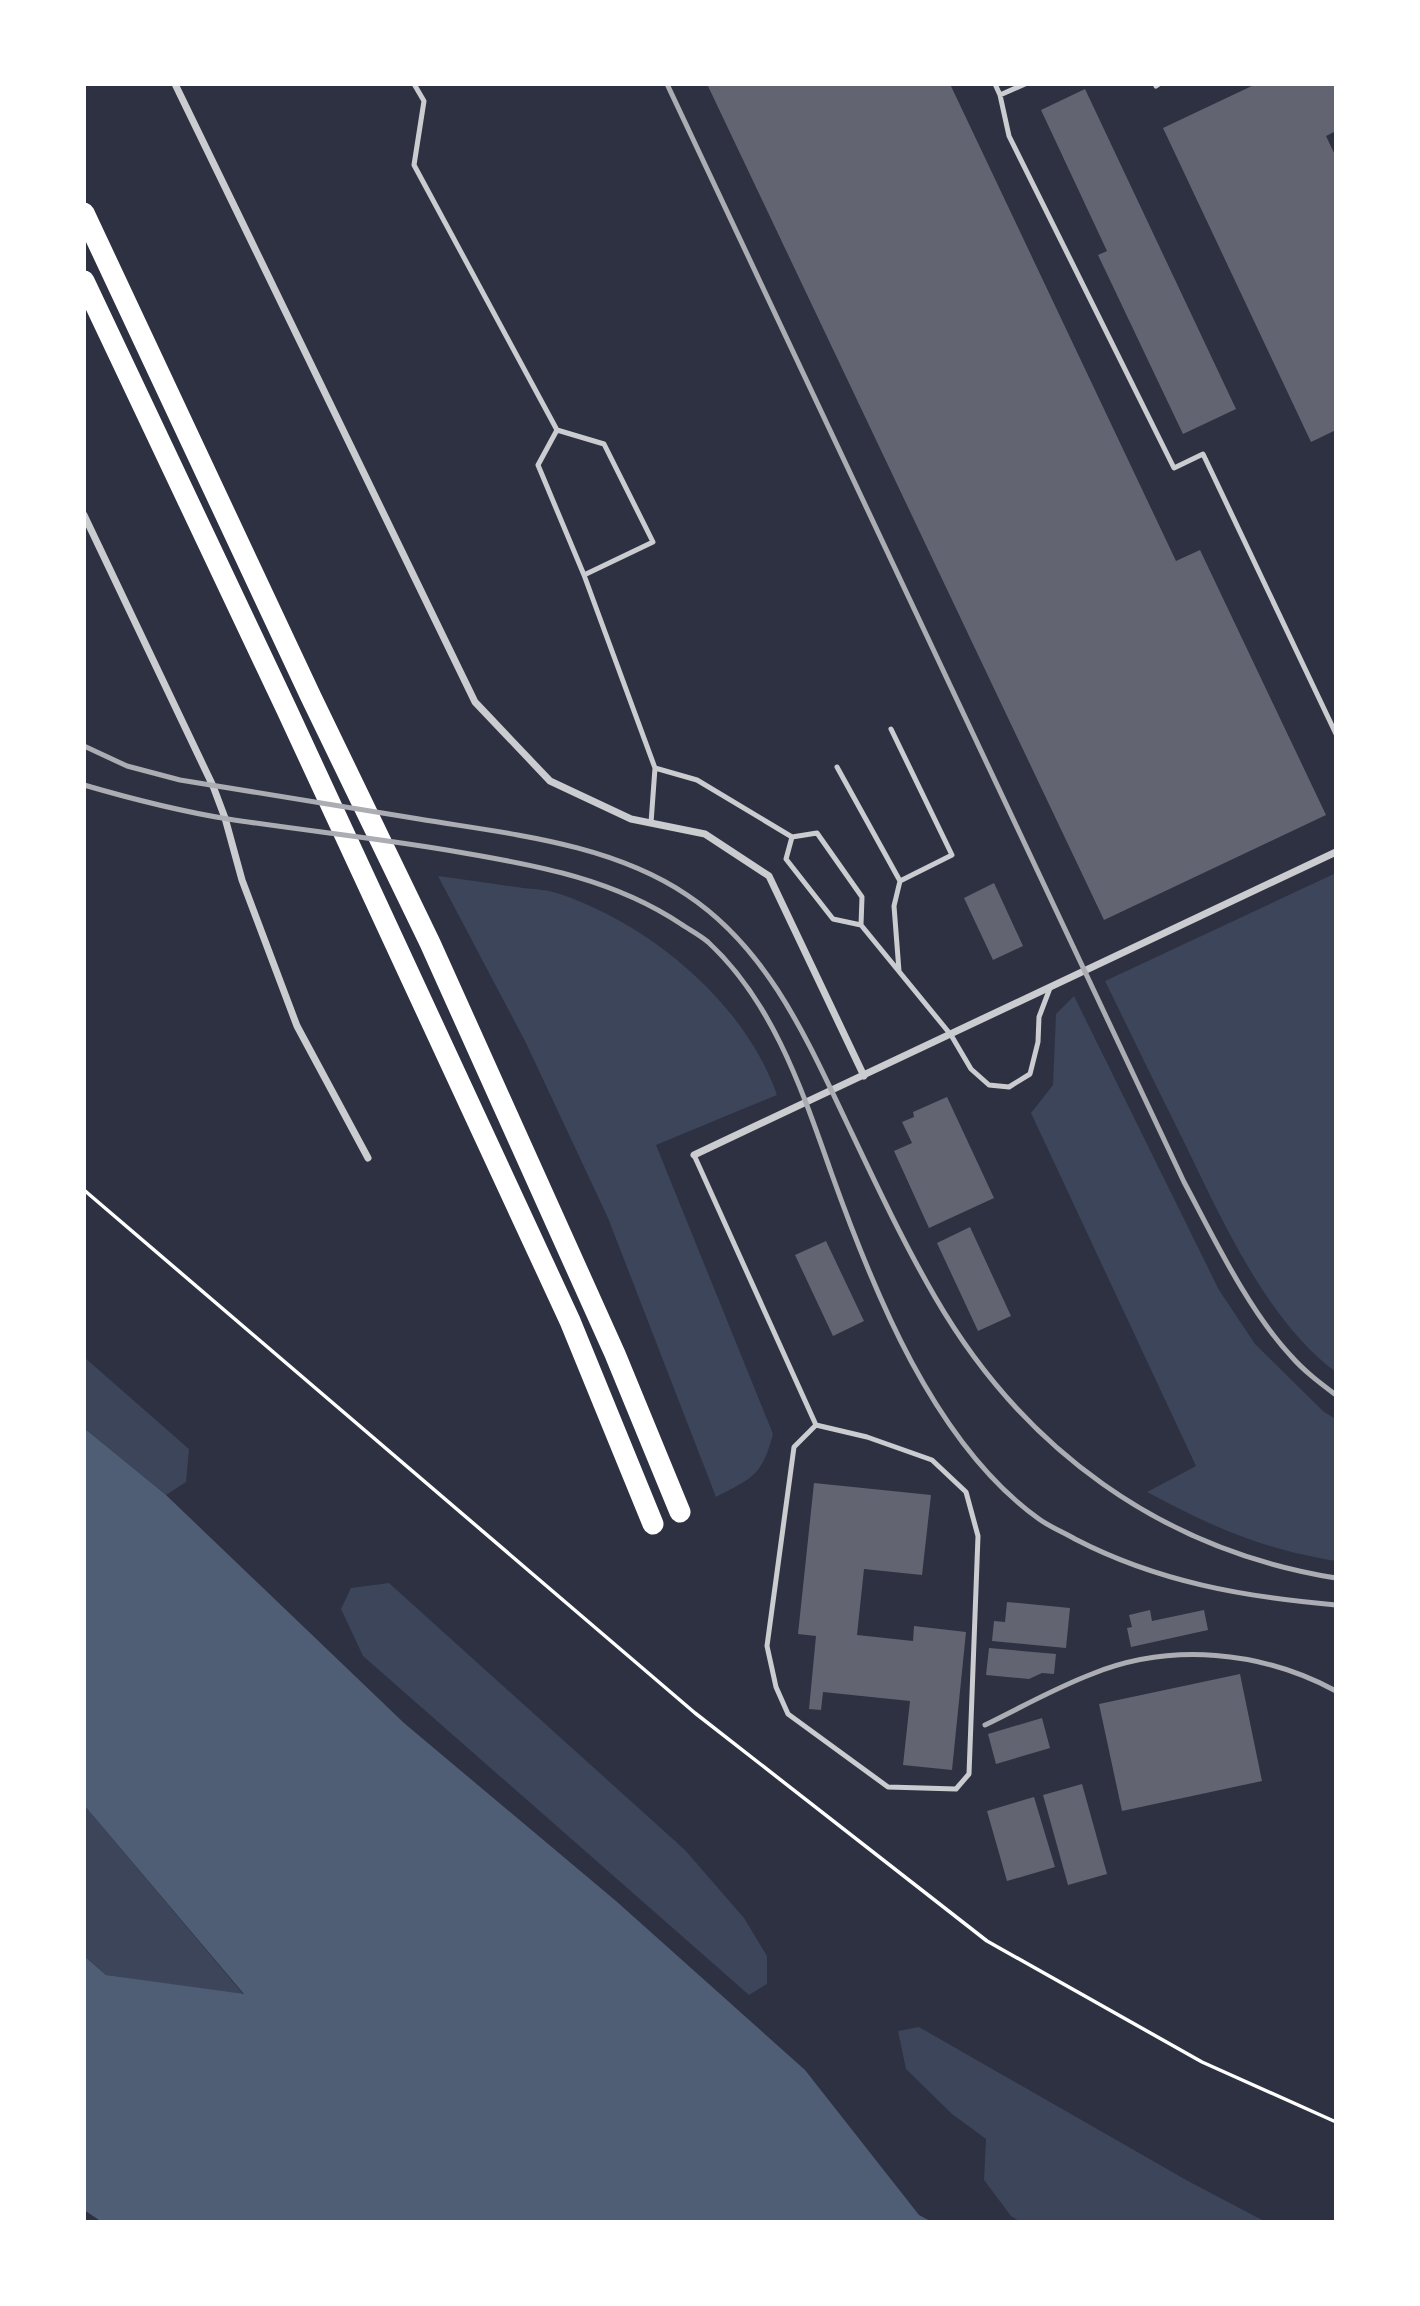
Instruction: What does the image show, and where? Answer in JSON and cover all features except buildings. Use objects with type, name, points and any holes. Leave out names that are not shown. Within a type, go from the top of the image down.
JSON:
[{"type":"highway","points":[[84,213],[311,697],[430,943],[615,1354],[680,1512]]},
{"type":"highway","points":[[84,281],[286,708],[570,1321],[653,1524]]},
{"type":"street","points":[[176,84],[475,702],[550,781],[631,820],[705,834],[769,876],[864,1076]]},
{"type":"street","points":[[84,515],[87,529],[213,786],[242,880],[297,1026],[368,1158]]},
{"type":"street","points":[[694,1156],[1336,852]]},
{"type":"lane","points":[[414,84],[424,101],[414,166],[557,430],[604,443],[653,542],[583,575]]},
{"type":"lane","points":[[995,84],[1009,136],[1174,468],[1203,454],[1336,734]]},
{"type":"lane","points":[[1000,95],[1025,84]]},
{"type":"lane","points":[[557,430],[538,465],[583,575],[655,768],[651,823]]},
{"type":"lane","points":[[891,729],[952,855],[900,880]]},
{"type":"lane","points":[[837,767],[900,880],[894,906],[899,971]]},
{"type":"lane","points":[[655,768],[697,780],[792,836],[817,833],[862,897],[861,925]]},
{"type":"lane","points":[[792,836],[786,859],[833,919],[861,925],[951,1035],[971,1069],[989,1085],[1009,1087],[1030,1074],[1038,1042],[1039,1017],[1050,988]]},
{"type":"lane","points":[[694,1156],[817,1425]]},
{"type":"lane","points":[[817,1425],[867,1437],[932,1460],[967,1492],[978,1536],[970,1774],[956,1789],[888,1787],[788,1714],[776,1687],[767,1646],[794,1447],[817,1425]]},
{"type":"path","points":[[84,1190],[695,1713],[987,1941],[1202,2062],[1336,2122]]},
{"type":"shaded area","points":[[1336,873],[1336,1372],[1311,1351],[1288,1326],[1248,1267],[1214,1205],[1105,981]]},
{"type":"shaded area","points":[[438,876],[556,893],[594,908],[628,926],[691,972],[718,999],[742,1029],[762,1061],[777,1095],[656,1145],[773,1434],[765,1459],[754,1474],[716,1497],[608,1218],[526,1043]]},
{"type":"shaded area","points":[[1074,996],[1219,1290],[1255,1344],[1324,1412],[1336,1419],[1336,1561],[1284,1550],[1238,1535],[1147,1492],[1196,1466],[1031,1113],[1053,1085],[1056,1014]]},
{"type":"shaded area","points":[[84,1357],[189,1449],[186,1482],[166,1495],[84,1428]]},
{"type":"shaded area","points":[[84,1428],[166,1495],[404,1723],[616,1901],[805,2070],[919,2215],[932,2222],[102,2222],[84,2210],[84,1956],[106,1975],[244,1994],[84,1805]]},
{"type":"shaded area","points":[[389,1583],[685,1850],[744,1918],[767,1956],[767,1984],[749,1995],[363,1656],[341,1609],[351,1588]]},
{"type":"shaded area","points":[[84,1805],[244,1995],[106,1975],[84,1956]]},
{"type":"shaded area","points":[[919,2027],[1188,2181],[1266,2222],[1021,2222],[1011,2216],[984,2180],[986,2139],[952,2114],[906,2069],[898,2031]]},
{"type":"railway","points":[[667,84],[1184,1182],[1260,1317],[1296,1361],[1336,1395]]},
{"type":"railway","points":[[84,746],[127,766],[180,780],[558,843],[625,863],[657,877],[687,895],[715,916],[740,941],[782,996],[816,1058],[889,1210],[935,1297],[970,1352],[1010,1401],[1054,1445],[1103,1484],[1155,1517],[1212,1544],[1272,1564],[1336,1578]]},
{"type":"railway","points":[[84,785],[210,816],[435,848],[549,870],[630,896],[698,935],[731,966],[768,1020],[809,1110],[866,1265],[911,1362],[968,1450],[1002,1487],[1048,1525],[1106,1554],[1138,1566],[1170,1577],[1235,1592],[1336,1605]]},
{"type":"railway","points":[[985,1725],[1092,1674],[1153,1658],[1184,1655],[1247,1660],[1308,1677],[1336,1691]]}]
